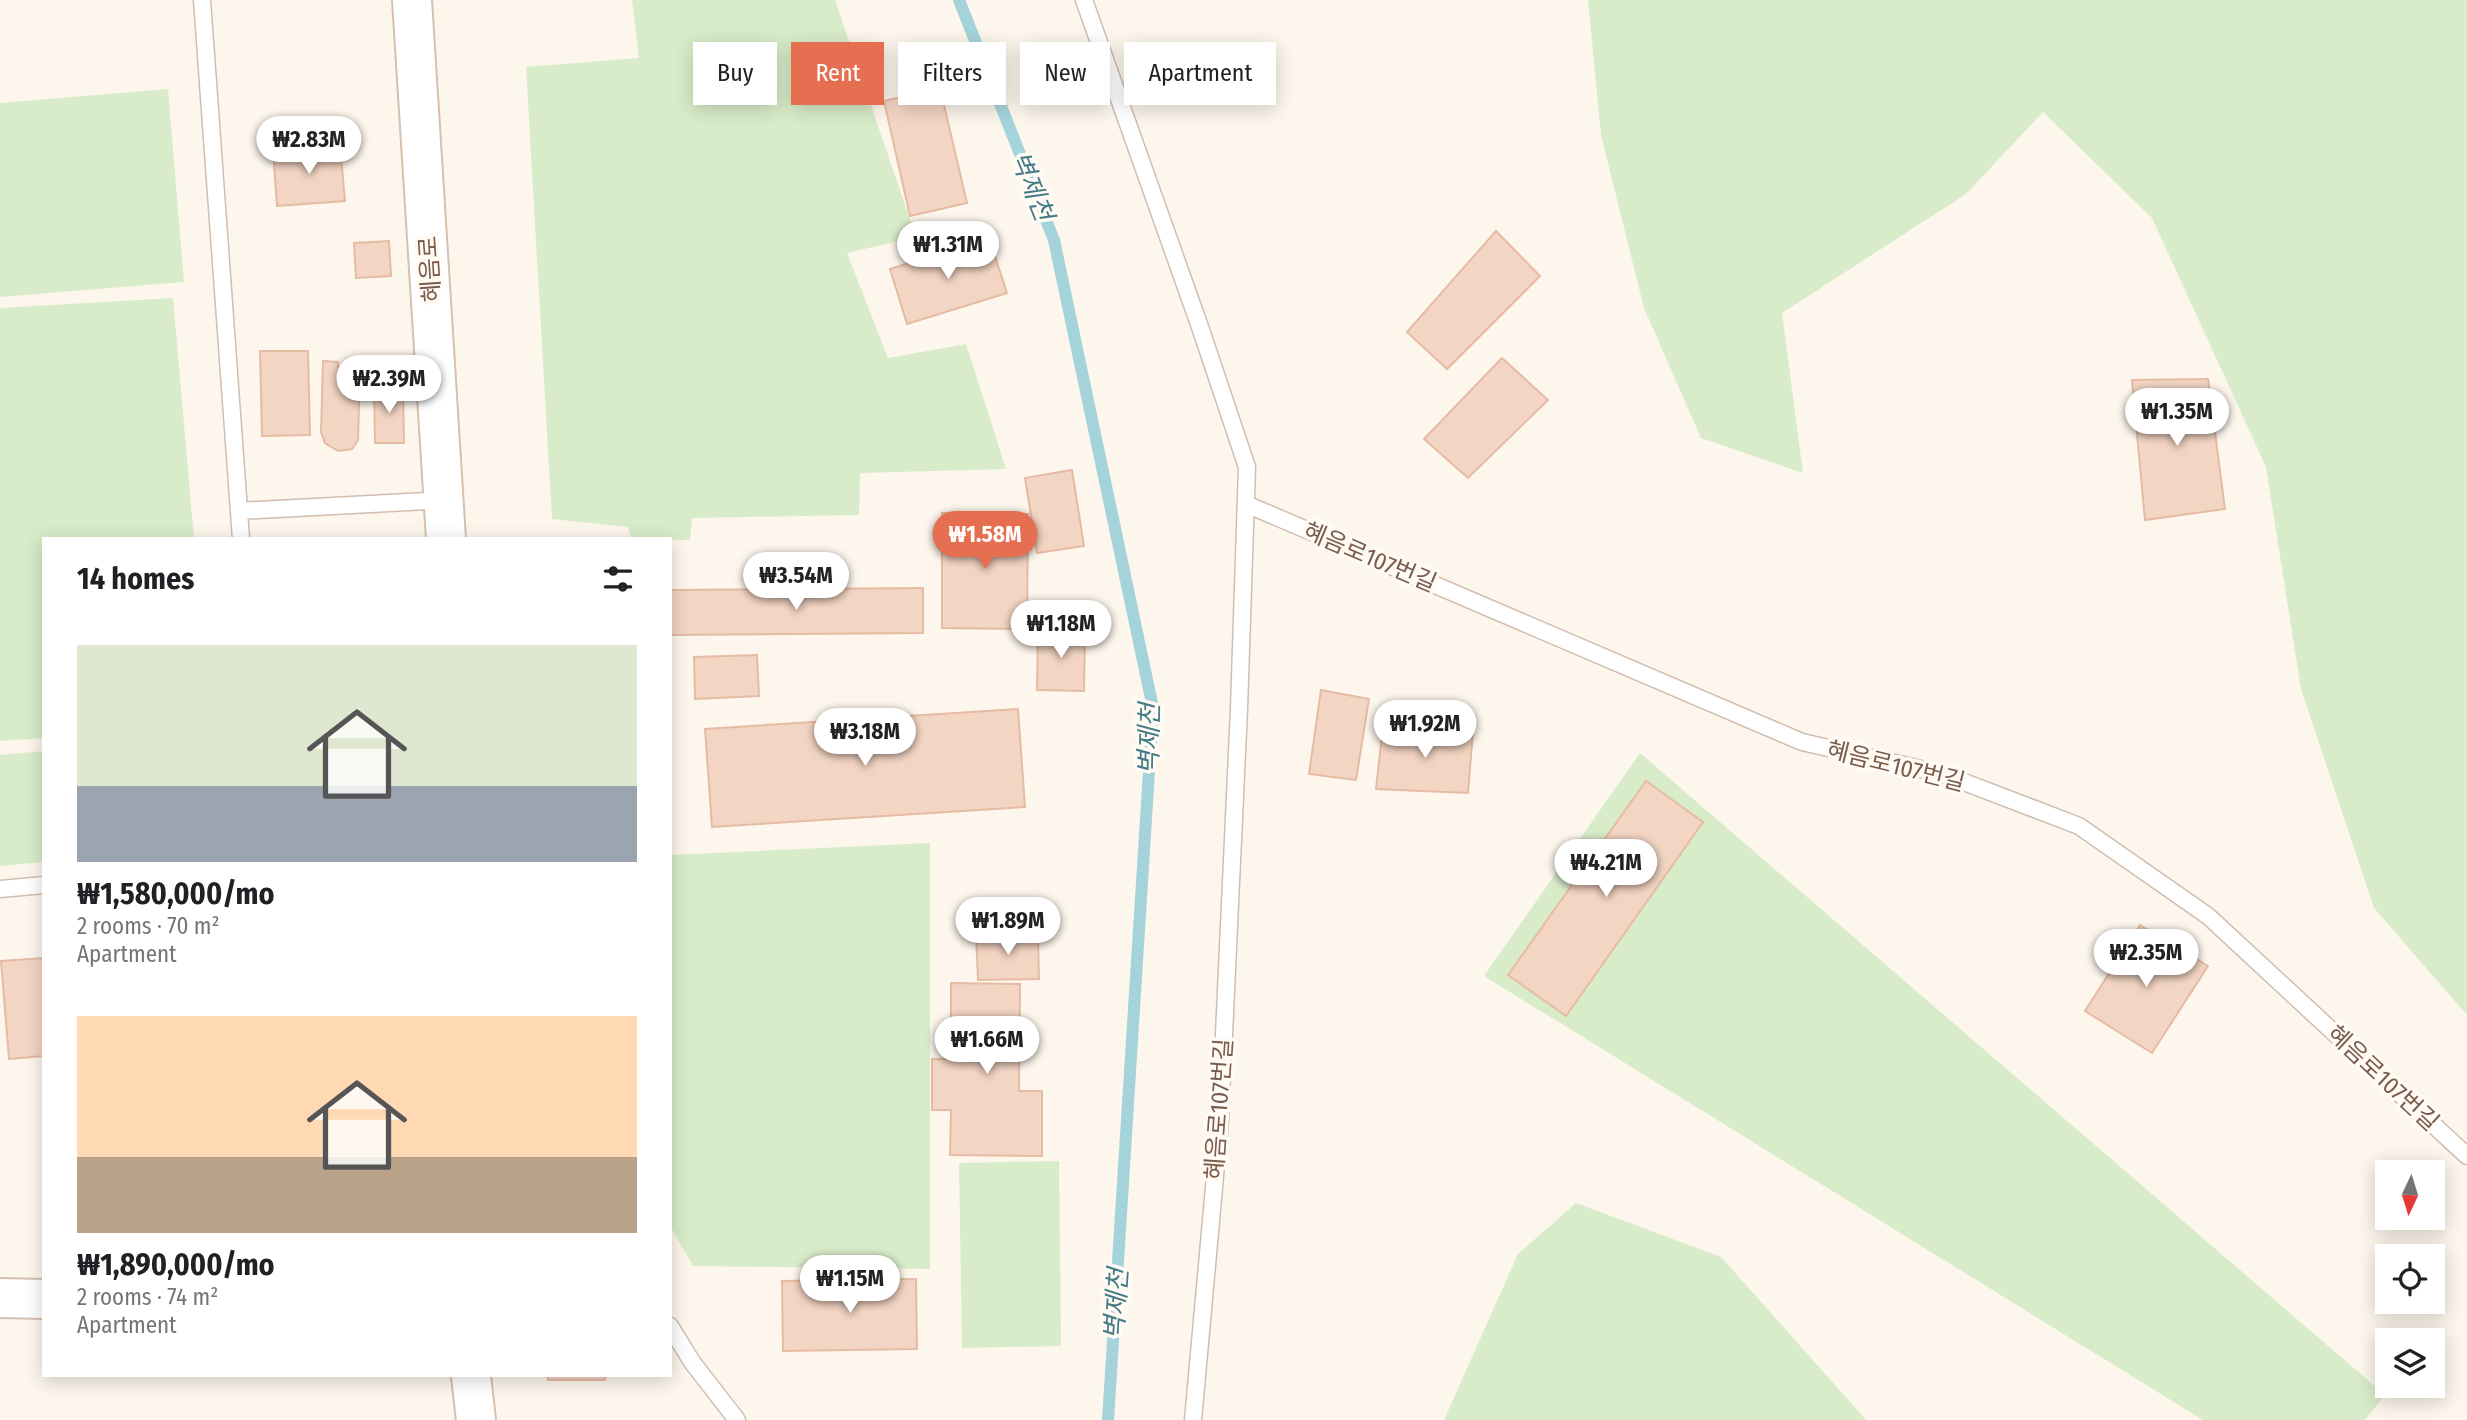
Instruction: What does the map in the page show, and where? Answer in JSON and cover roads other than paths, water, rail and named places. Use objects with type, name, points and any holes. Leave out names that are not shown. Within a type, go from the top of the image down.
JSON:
[{"type":"main road","name":"혜음로","points":[[412,0],[446,537]]},
{"type":"main road","points":[[0,1298],[42,1299]]},
{"type":"main road","points":[[471,1377],[476,1420]]},
{"type":"lane","points":[[202,0],[241,537]]},
{"type":"lane","name":"혜음로107번길","points":[[1084,0],[1247,467],[1240,709],[1220,1121],[1193,1420]]},
{"type":"lane","points":[[239,511],[445,500]]},
{"type":"lane","name":"혜음로107번길","points":[[1245,504],[1802,742],[1944,774],[2079,826],[2208,916],[2467,1156]]},
{"type":"lane","points":[[0,889],[42,885]]},
{"type":"lane","points":[[672,1329],[692,1362],[737,1420]]},
{"type":"waterway","name":"벽제천","points":[[959,0],[1054,240],[1153,708],[1108,1420]]}]
